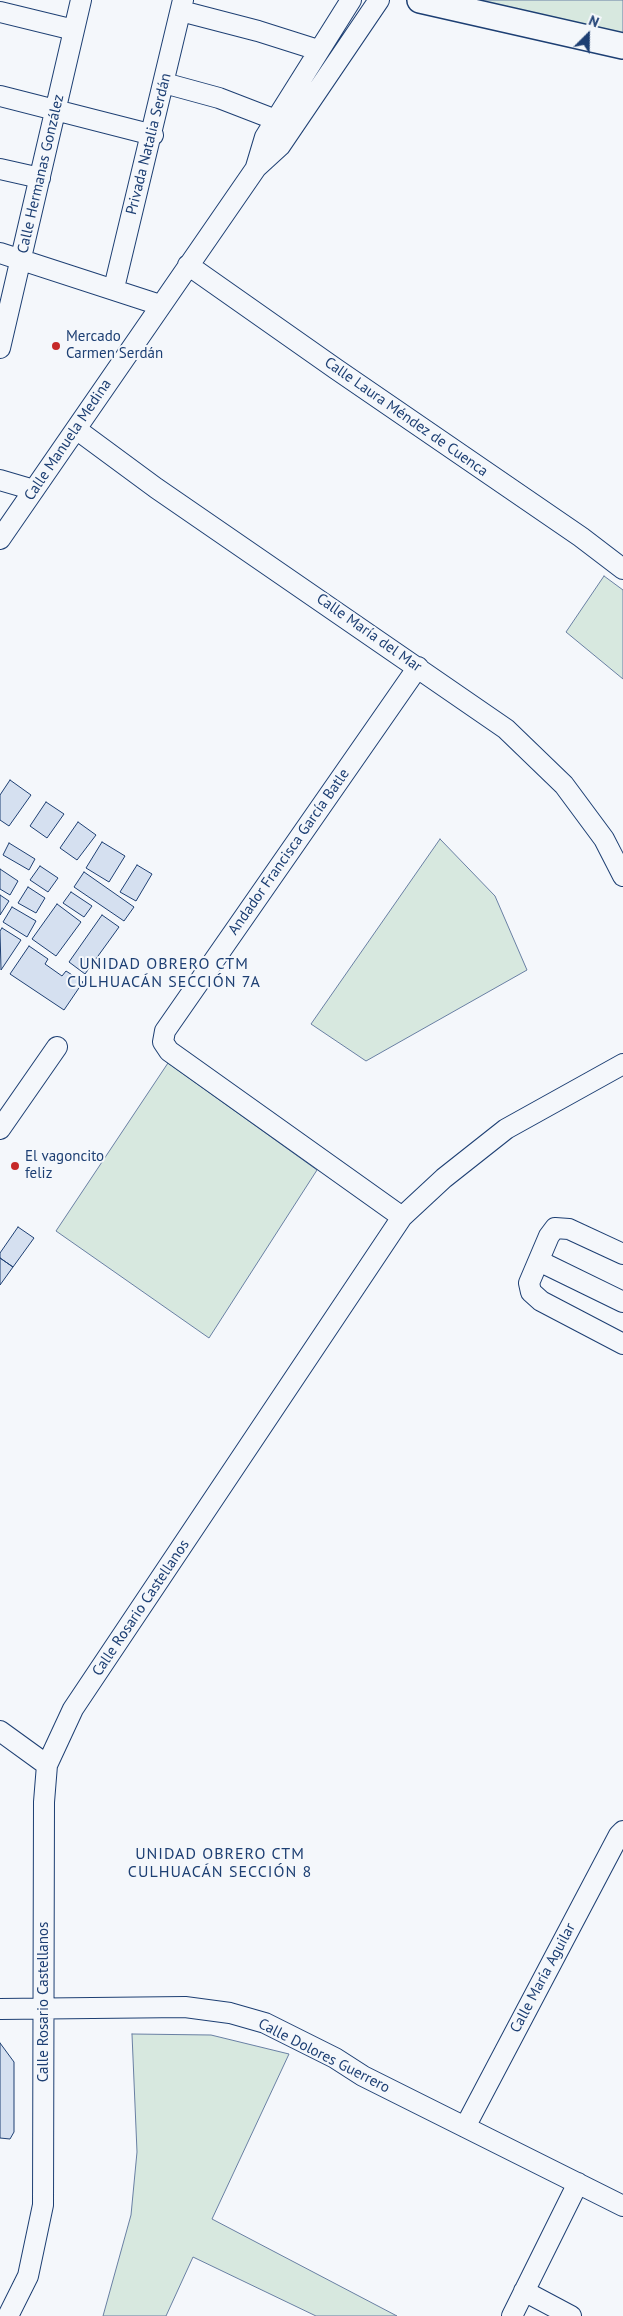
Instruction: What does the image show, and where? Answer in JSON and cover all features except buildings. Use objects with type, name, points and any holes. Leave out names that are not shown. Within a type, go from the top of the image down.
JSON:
[{"type":"main road","points":[[420,0],[623,46]]},
{"type":"street","name":"Calle Hermanas González","points":[[2,335],[22,258],[81,0]]},
{"type":"street","points":[[256,168],[265,137],[351,0]]},
{"type":"street","points":[[256,168],[280,146],[379,0]]},
{"type":"street","points":[[182,6],[318,50]]},
{"type":"street","name":"Privada Natalia Serdán","points":[[114,288],[182,6]]},
{"type":"street","points":[[0,12],[74,30]]},
{"type":"street","points":[[164,83],[219,98],[276,120]]},
{"type":"street","points":[[0,96],[152,135]]},
{"type":"street","points":[[0,168],[40,178]]},
{"type":"street","name":"Calle Manuela Medina","points":[[0,539],[256,168]]},
{"type":"street","points":[[0,253],[22,258],[160,305]]},
{"type":"street","name":"Calle Laura Méndez de Cuenca","points":[[188,265],[581,537],[623,569]]},
{"type":"street","name":"Calle María del Mar","points":[[76,429],[156,488],[506,729],[564,785],[604,839],[623,876]]},
{"type":"street","points":[[0,480],[34,490]]},
{"type":"street","name":"Andador Francisca García Batle","points":[[402,1217],[169,1050],[163,1042],[165,1030],[418,667]]},
{"type":"street","points":[[0,1129],[57,1047]]},
{"type":"street","name":"Calle Rosario Castellanos","points":[[8,2316],[28,2276],[43,2205],[44,1812],[47,1765],[73,1710],[402,1217],[444,1178],[506,1129],[623,1064]]},
{"type":"street","points":[[623,1254],[569,1230],[555,1228],[549,1236],[530,1283],[531,1292],[541,1301],[623,1344]]},
{"type":"street","points":[[539,1261],[623,1302]]},
{"type":"street","points":[[0,1731],[47,1765]]},
{"type":"street","name":"Calle María Aguilar","points":[[465,2127],[619,1834],[623,1831]]},
{"type":"street","name":"Calle Dolores Guerrero","points":[[0,2009],[185,2008],[239,2016],[265,2023],[335,2058],[363,2076],[623,2206]]},
{"type":"street","points":[[512,2316],[578,2183]]},
{"type":"street","points":[[524,2291],[571,2316]]},
{"type":"shaded area","points":[[457,0],[623,0],[623,35]]},
{"type":"shaded area","points":[[604,576],[623,590],[623,679],[566,632]]},
{"type":"shaded area","points":[[440,839],[495,896],[527,970],[366,1061],[311,1024]]},
{"type":"shaded area","points":[[168,1063],[317,1170],[209,1338],[56,1231]]},
{"type":"shaded area","points":[[132,2034],[211,2035],[289,2054],[212,2219],[397,2316],[316,2316],[193,2257],[166,2316],[103,2316],[131,2215],[137,2152]]},
{"type":"place","name":"Mercado Carmen Serdán","points":[[56,346]]},
{"type":"place","name":"El vagoncito feliz","points":[[15,1166]]},
{"type":"district","name":"UNIDAD OBRERO CTM CULHUACÁN SECCIÓN 7A","points":[[164,973]]},
{"type":"district","name":"UNIDAD OBRERO CTM CULHUACÁN SECCIÓN 8","points":[[220,1863]]}]
